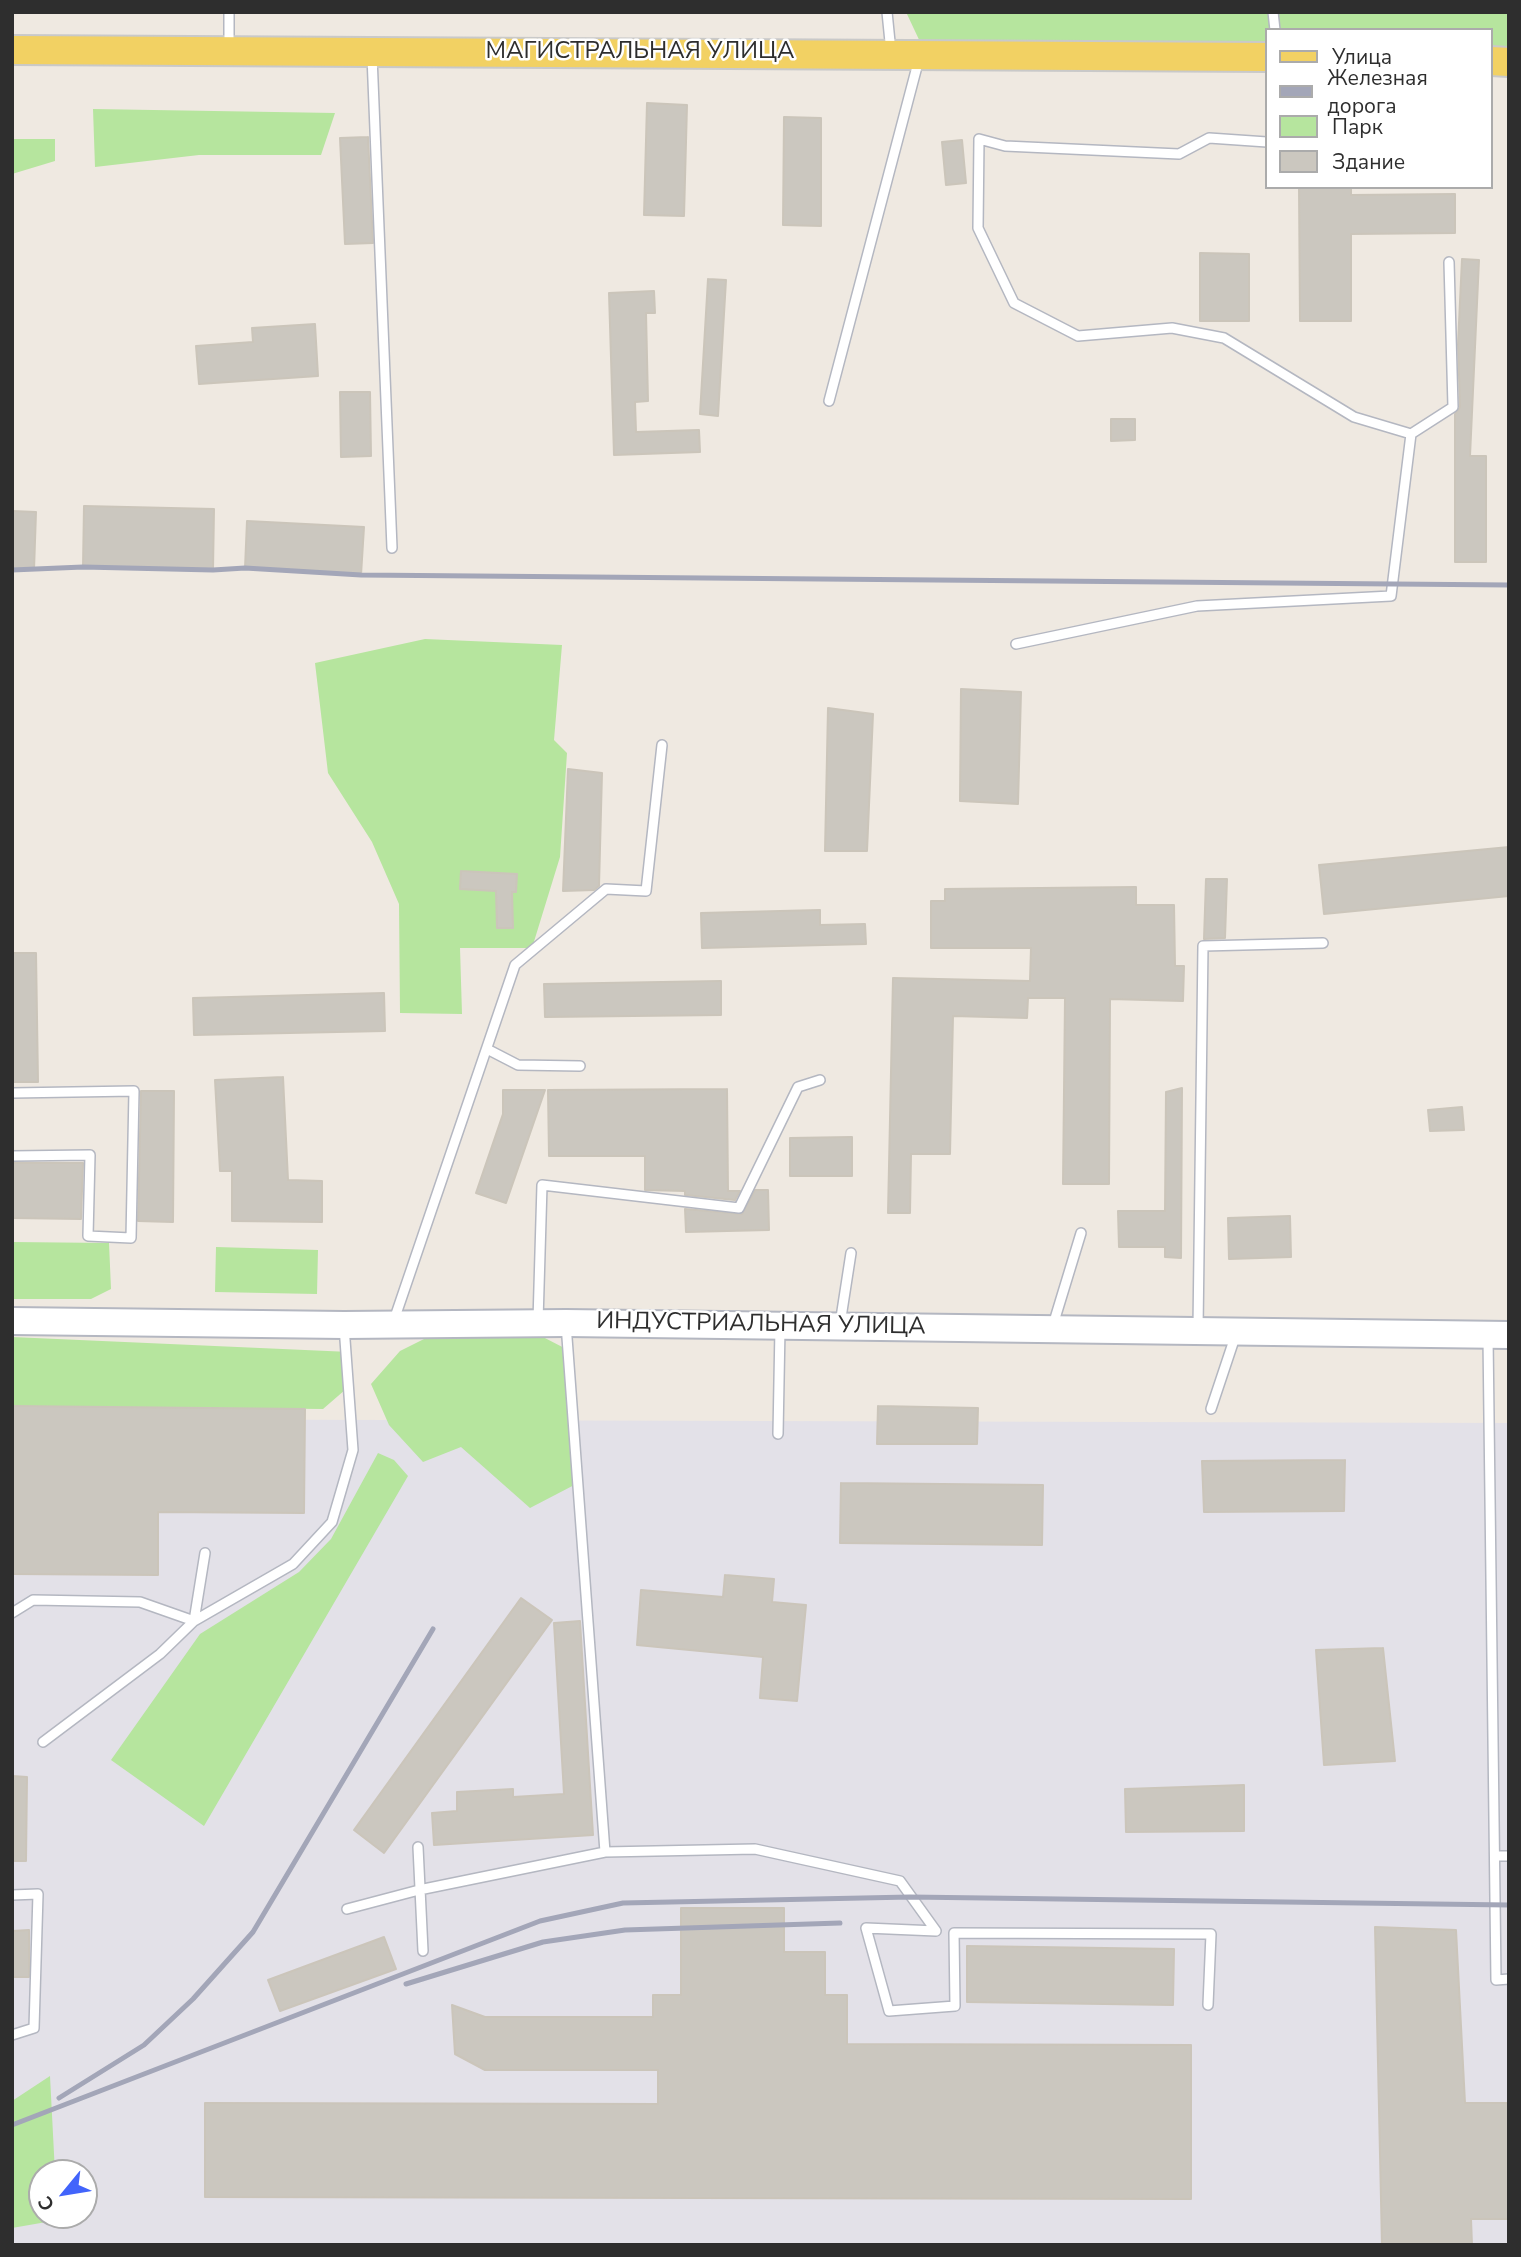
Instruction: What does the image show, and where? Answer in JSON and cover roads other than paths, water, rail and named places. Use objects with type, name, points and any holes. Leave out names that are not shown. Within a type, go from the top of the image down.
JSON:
[{"type":"main road","name":"МАГИСТРАЛЬНАЯ УЛИЦА","points":[[12,50],[1266,57]]},
{"type":"main road","name":"ИНДУСТРИАЛЬНАЯ УЛИЦА","points":[[12,1321],[344,1325],[566,1322],[1498,1335]]},
{"type":"lane","points":[[229,12],[229,50]]},
{"type":"lane","points":[[887,12],[891,54]]},
{"type":"lane","points":[[372,50],[393,548]]},
{"type":"lane","points":[[829,401],[920,54]]},
{"type":"lane","points":[[1266,142],[1209,138],[1179,154],[1005,146],[979,139],[978,228],[1014,303],[1078,336],[1172,328],[1224,338],[1354,417],[1411,434],[1453,407],[1450,262]]},
{"type":"lane","points":[[1016,643],[1198,606],[1391,596],[1411,434]]},
{"type":"lane","points":[[392,1324],[515,965],[607,889],[646,891],[662,745]]},
{"type":"lane","points":[[1198,1331],[1203,946],[1324,943]]},
{"type":"lane","points":[[487,1049],[518,1065],[580,1066]]},
{"type":"lane","points":[[538,1323],[542,1185],[739,1208],[797,1087],[820,1080]]},
{"type":"lane","points":[[12,1094],[134,1091],[131,1238],[88,1236],[90,1155],[12,1156]]},
{"type":"lane","points":[[1052,1329],[1081,1233]]},
{"type":"lane","points":[[840,1326],[851,1253]]},
{"type":"lane","points":[[566,1322],[605,1852]]},
{"type":"lane","points":[[43,1742],[160,1654],[194,1621],[293,1564],[332,1522],[354,1450],[344,1325]]},
{"type":"lane","points":[[778,1434],[780,1326]]},
{"type":"lane","points":[[1211,1409],[1237,1332]]},
{"type":"lane","points":[[1498,1335],[1496,1980],[1509,1979]]},
{"type":"lane","points":[[194,1621],[205,1553]]},
{"type":"lane","points":[[12,1614],[33,1600],[140,1602],[194,1621]]},
{"type":"lane","points":[[418,1847],[423,1951]]},
{"type":"lane","points":[[347,1909],[419,1890],[605,1852],[755,1849],[900,1881],[936,1931],[866,1928],[888,2011],[955,2006],[954,1933],[1211,1934],[1208,2005]]},
{"type":"lane","points":[[1495,1856],[1509,1856]]},
{"type":"lane","points":[[12,1895],[38,1894],[34,2028],[12,2035]]},
{"type":"railway","points":[[12,570],[83,567],[213,570],[245,568],[361,575],[1509,585]]},
{"type":"railway","points":[[59,2098],[144,2045],[193,1999],[253,1932],[433,1629]]},
{"type":"railway","points":[[12,2125],[540,1921],[623,1903],[910,1897],[1509,1905]]},
{"type":"railway","points":[[406,1984],[543,1942],[625,1930],[840,1923]]}]
